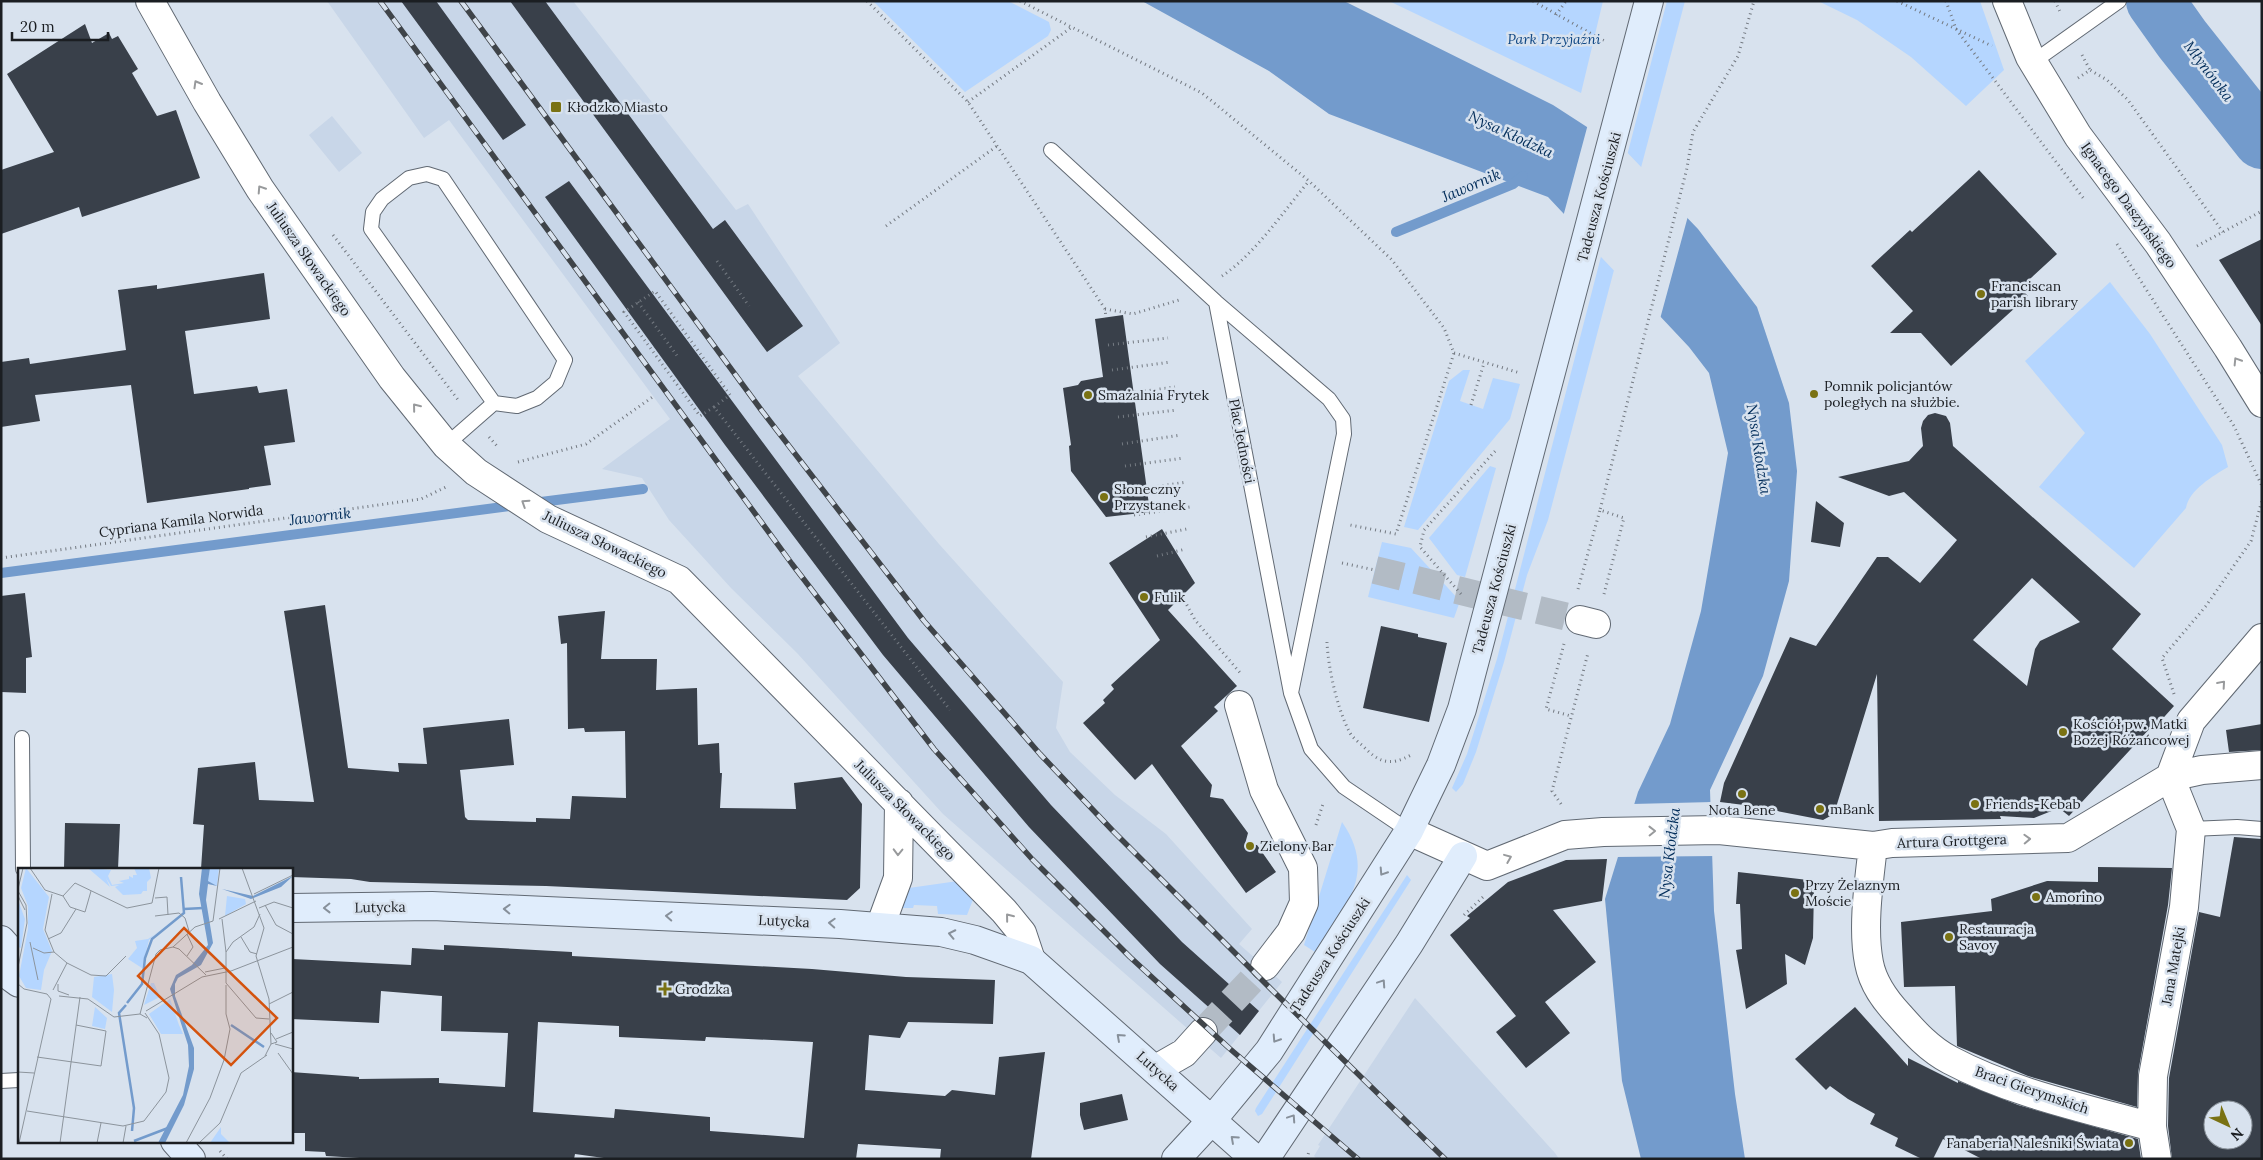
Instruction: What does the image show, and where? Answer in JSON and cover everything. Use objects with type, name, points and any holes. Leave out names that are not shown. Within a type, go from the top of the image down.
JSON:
[{"type":"street","name":"Juliusza Słowackiego","points":[[150,1],[260,189],[392,378],[446,445],[476,472],[548,519],[679,580],[1004,911],[1022,933],[1031,960]]},
{"type":"street","name":"Tadeusza Kościuszki","points":[[1176,1159],[1212,1120],[1268,1051],[1409,831],[1441,765],[1462,709],[1538,379],[1621,114],[1649,1]]},
{"type":"street","name":"Ignacego Daszyńskiego","points":[[2007,1],[2033,62],[2078,136],[2164,252],[2262,403]]},
{"type":"street","points":[[2170,777],[2190,721],[2262,638]]},
{"type":"street","points":[[1239,705],[1264,790],[1303,868],[1304,902],[1291,932],[1265,966]]},
{"type":"street","name":"Artura Grottgera","points":[[1463,856],[1487,866],[1564,835],[1604,832],[1719,830],[1874,846],[1892,843],[2068,838],[2170,777],[2202,770],[2262,765]]},
{"type":"street","name":"Jana Matejki","points":[[2157,1159],[2152,1127],[2153,1076],[2184,907],[2192,829],[2170,777]]},
{"type":"street","points":[[880,927],[898,878],[899,803]]},
{"type":"street","points":[[1265,1159],[1409,944],[1463,856],[1409,831]]},
{"type":"street","name":"Braci Gierymskich","points":[[1874,846],[1866,925],[1869,964],[1882,996],[1919,1038],[1949,1060],[1999,1082],[2152,1127]]},
{"type":"street","name":"Lutycka","points":[[292,908],[432,906],[840,924],[941,932],[1003,948],[1031,960],[1156,1069],[1255,1159]]},
{"type":"street","points":[[1,940],[18,959]]},
{"type":"street","points":[[1,970],[18,982]]},
{"type":"street","points":[[1156,1069],[1184,1053],[1203,1032]]},
{"type":"street","points":[[176,1142],[190,1159]]},
{"type":"lane","points":[[2033,62],[2116,3]]},
{"type":"lane","points":[[1051,150],[1202,290],[1329,400],[1344,419],[1344,434],[1291,693]]},
{"type":"lane","points":[[446,445],[494,403],[517,406],[537,398],[556,382],[565,360],[442,179],[427,174],[409,178],[382,199],[373,212],[371,229],[494,403]]},
{"type":"lane","name":"Plac Jedności","points":[[1216,302],[1291,693],[1311,749],[1344,787],[1409,831]]},
{"type":"lane","points":[[22,738],[23,868]]},
{"type":"lane","points":[[2192,829],[2237,827],[2262,829]]},
{"type":"lane","points":[[1,1081],[18,1080]]},
{"type":"path","points":[[867,1],[968,102],[1105,309],[1106,318]]},
{"type":"path","points":[[1020,1],[1202,93],[1309,181],[1392,260],[1444,328],[1454,352],[1396,534],[1351,524],[1348,534]]},
{"type":"path","points":[[1533,1],[1613,46]]},
{"type":"path","points":[[1556,15],[1566,1]]},
{"type":"path","points":[[1566,812],[1552,791],[1592,623],[1624,518],[1600,510],[1687,168],[1693,132],[1738,56],[1754,1]]},
{"type":"path","points":[[1897,1],[1956,29]]},
{"type":"path","points":[[1946,1],[1956,29],[2088,204]]},
{"type":"path","points":[[968,102],[1072,27]]},
{"type":"path","points":[[2022,118],[2053,94],[2090,70],[2107,80],[2128,100],[2223,232]]},
{"type":"path","points":[[886,226],[997,146]]},
{"type":"path","points":[[1105,309],[1133,314],[1169,304],[1202,290],[1234,268],[1309,181]]},
{"type":"path","points":[[2164,252],[2223,232],[2262,211]]},
{"type":"path","points":[[330,233],[474,421],[499,449]]},
{"type":"path","points":[[2112,236],[2234,426],[2262,486]]},
{"type":"path","points":[[717,261],[749,306]]},
{"type":"path","points":[[655,291],[730,395],[714,406],[700,416],[624,312],[655,291]]},
{"type":"path","points":[[638,302],[678,357]]},
{"type":"path","points":[[1108,345],[1168,338]]},
{"type":"path","points":[[1454,352],[1538,379]]},
{"type":"path","points":[[1112,370],[1171,362]]},
{"type":"path","points":[[1471,405],[1484,363]]},
{"type":"path","points":[[1115,395],[1175,387]]},
{"type":"path","name":"Cypriana Kamila Norwida","points":[[1,558],[421,499],[476,472],[586,444],[654,396]]},
{"type":"path","points":[[714,406],[950,710]]},
{"type":"path","points":[[1118,417],[1177,410]]},
{"type":"path","points":[[1122,444],[1181,434]]},
{"type":"path","points":[[1466,599],[1420,547],[1424,530],[1499,447]]},
{"type":"path","points":[[1125,466],[1184,458]]},
{"type":"path","points":[[1128,491],[1187,482]]},
{"type":"path","points":[[2190,721],[2179,711],[2162,658],[2206,606],[2251,541],[2262,500]]},
{"type":"path","points":[[1134,515],[1190,506]]},
{"type":"path","points":[[1146,537],[1187,529]]},
{"type":"path","points":[[1157,556],[1186,549]]},
{"type":"path","points":[[1338,572],[1343,553]]},
{"type":"path","points":[[1340,563],[1374,570]]},
{"type":"path","points":[[1182,596],[1196,620],[1243,677],[1239,705]]},
{"type":"path","points":[[1327,637],[1328,656],[1339,703],[1349,732],[1374,757]]},
{"type":"path","points":[[1458,921],[1485,895]]},
{"type":"path","points":[[1307,1159],[1310,1145]]},
{"type":"shaded area","points":[[327,1],[573,1],[736,210],[748,204],[840,343],[798,376],[939,544],[1063,682],[1056,728],[1070,752],[1115,795],[1166,834],[1252,929],[1239,944],[1282,982],[1221,1058],[943,814],[797,653],[731,588],[669,520],[642,478],[602,469],[670,419],[449,120],[424,138]]},
{"type":"shaded area","points":[[332,116],[362,153],[339,172],[309,135]]},
{"type":"shaded area","points":[[1415,998],[1559,1159],[1317,1159],[1314,1156],[1320,1146],[1318,1145]]},
{"type":"green space","points":[[873,1],[1008,1],[1049,22],[1051,30],[1048,36],[965,92]]},
{"type":"green space","name":"Park Przyjaźni","points":[[1389,1],[1603,1],[1581,93]]},
{"type":"green space","points":[[1667,1],[1685,1],[1548,520],[1527,575],[1504,662],[1476,752],[1463,784],[1456,792],[1452,788],[1467,754],[1497,659]]},
{"type":"green space","points":[[1818,1],[1980,1],[2004,70],[1966,106],[1911,57],[1857,20]]},
{"type":"green space","points":[[2110,282],[2150,334],[2222,445],[2228,467],[2197,489],[2188,501],[2186,508],[2134,568],[2039,487],[2085,433],[2025,361]]},
{"type":"green space","points":[[1463,370],[1470,370],[1460,401],[1483,409],[1493,378],[1520,384],[1510,419],[1418,530],[1404,527],[1449,381]]},
{"type":"green space","points":[[1490,466],[1496,468],[1465,577],[1457,575],[1429,538]]},
{"type":"green space","points":[[1382,542],[1411,548],[1460,601],[1454,618],[1368,597]]},
{"type":"green space","points":[[1342,822],[1352,841],[1357,858],[1357,874],[1353,890],[1346,905],[1315,952],[1304,945]]},
{"type":"green space","points":[[1407,875],[1411,880],[1262,1114],[1258,1116],[1255,1111],[1256,1108]]},
{"type":"green space","points":[[958,881],[974,897],[967,915],[938,914],[937,906],[914,905],[913,908],[901,908],[909,888]]},
{"type":"water","name":"Nysa Kłodzka","points":[[1142,1],[1344,1],[1553,105],[1621,149],[1698,229],[1757,307],[1789,403],[1797,471],[1789,581],[1763,676],[1710,790],[1714,911],[1735,1094],[1745,1159],[1641,1159],[1622,1081],[1605,899],[1638,792],[1670,724],[1701,611],[1728,453],[1709,373],[1689,347],[1548,197],[1329,114],[1269,71]]},
{"type":"pier","points":[[1588,124],[1622,147],[1688,216],[1660,319],[1563,217]]},
{"type":"pier","points":[[1713,802],[1715,856],[1615,857],[1632,804]]},
{"type":"building","points":[[401,1],[436,1],[526,125],[503,140]]},
{"type":"building","points":[[510,1],[545,1],[713,229],[725,220],[803,326],[767,352]]},
{"type":"building","points":[[85,24],[92,43],[109,33],[112,39],[118,36],[138,69],[132,73],[157,116],[176,110],[200,178],[82,217],[79,207],[1,234],[1,170],[54,152],[7,74]]},
{"type":"building","points":[[1979,170],[2057,254],[2020,288],[2028,296],[1951,366],[1921,333],[1890,333],[1913,311],[1871,266],[1910,230],[1912,232]]},
{"type":"building","points":[[569,181],[908,638],[1051,805],[1182,942],[1259,1011],[1240,1035],[1160,964],[1029,827],[883,655],[725,445],[545,197]]},
{"type":"building","points":[[2262,239],[2262,326],[2219,260]]},
{"type":"building","points":[[264,273],[270,319],[185,331],[194,394],[257,386],[259,393],[287,389],[295,442],[264,446],[271,485],[147,503],[131,385],[35,395],[40,421],[1,427],[1,362],[29,358],[30,364],[126,350],[118,290],[157,285],[157,289]]},
{"type":"building","points":[[1123,315],[1150,512],[1106,517],[1071,471],[1069,446],[1071,445],[1063,388],[1078,385],[1081,381],[1103,377],[1095,319]]},
{"type":"building","points":[[1935,413],[1946,416],[1950,423],[1953,446],[2141,614],[2112,649],[2174,706],[2156,726],[2154,724],[2069,816],[2059,808],[2034,818],[2000,816],[2001,819],[1879,821],[1877,674],[1834,814],[1823,820],[1752,806],[1720,802],[1724,783],[1790,637],[1816,646],[1877,557],[1888,557],[1920,583],[1957,540],[1904,492],[1889,496],[1838,477],[1909,461],[1923,446],[1921,428],[1923,421],[1928,415]],"holes":[[[2032,578],[2080,622],[2040,641],[2035,649],[2027,686],[1973,640]]]},
{"type":"building","points":[[1816,501],[1844,523],[1840,547],[1811,542]]},
{"type":"building","points":[[1162,529],[1195,583],[1168,610],[1237,686],[1214,707],[1218,711],[1181,746],[1212,785],[1210,797],[1223,799],[1248,833],[1245,844],[1257,845],[1276,872],[1246,893],[1152,764],[1135,780],[1083,723],[1105,703],[1103,700],[1114,689],[1111,685],[1160,640],[1109,563]]},
{"type":"building","points":[[25,593],[32,657],[26,658],[26,693],[1,692],[1,596]]},
{"type":"building","points":[[325,605],[348,768],[399,772],[398,763],[427,764],[423,728],[509,719],[514,765],[460,770],[465,817],[468,820],[536,822],[536,818],[570,819],[572,796],[626,798],[625,731],[585,732],[584,728],[568,729],[567,643],[561,644],[558,616],[605,611],[601,659],[657,659],[656,690],[697,688],[698,745],[719,743],[720,773],[722,773],[720,808],[796,809],[794,783],[842,777],[862,804],[860,888],[847,900],[546,886],[370,882],[351,879],[292,877],[292,868],[201,868],[204,825],[193,824],[198,768],[255,762],[259,800],[314,802],[284,611]]},
{"type":"building","points":[[1381,626],[1447,643],[1429,722],[1363,708]]},
{"type":"building","points":[[2262,724],[2262,750],[2229,752],[2226,730]]},
{"type":"building","points":[[65,823],[120,824],[118,868],[64,868]]},
{"type":"building","points":[[2234,837],[2262,839],[2262,1159],[2172,1159],[2168,1126],[2169,1078],[2199,912],[2220,917]]},
{"type":"building","points":[[1607,859],[1602,901],[1553,910],[1596,962],[1545,1002],[1570,1033],[1526,1068],[1496,1032],[1516,1016],[1450,935],[1470,918],[1467,916],[1508,882],[1566,860]]},
{"type":"building","points":[[2098,867],[2172,868],[2168,905],[2138,1073],[2137,1107],[2028,1076],[1957,1046],[1955,986],[1904,987],[1901,922],[1992,911],[1991,899],[2047,881],[2098,882]]},
{"type":"building","points":[[1738,872],[1808,880],[1814,888],[1813,938],[1805,965],[1785,954],[1787,984],[1746,1009],[1736,950],[1742,949],[1740,904],[1736,904]]},
{"type":"building","points":[[444,945],[572,952],[572,956],[812,969],[906,977],[995,980],[993,1024],[908,1022],[900,1038],[869,1035],[865,1090],[945,1096],[952,1090],[995,1095],[999,1057],[1045,1052],[1031,1159],[940,1159],[941,1149],[858,1144],[856,1159],[611,1159],[575,1154],[574,1159],[376,1159],[326,1156],[325,1152],[305,1151],[305,1133],[292,1133],[292,1072],[359,1077],[359,1079],[439,1078],[439,1083],[505,1087],[508,1033],[441,1031],[442,996],[381,991],[379,1023],[292,1019],[292,959],[411,965],[412,948],[444,950]],"holes":[[[538,1022],[619,1026],[619,1037],[705,1041],[706,1037],[813,1042],[804,1138],[710,1131],[710,1117],[615,1109],[614,1118],[533,1112]]]},
{"type":"building","points":[[1855,1007],[1908,1066],[1908,1058],[1958,1083],[1958,1081],[2018,1105],[2138,1139],[2141,1159],[1982,1159],[1943,1139],[1933,1159],[1922,1159],[1895,1146],[1898,1138],[1870,1124],[1875,1114],[1848,1099],[1830,1086],[1826,1090],[1795,1059]]},
{"type":"building","points":[[1122,1094],[1128,1120],[1084,1130],[1080,1115],[1080,1103]]},
{"type":"waterway","name":"Młynówka","points":[[2155,1],[2182,39],[2262,140]]},
{"type":"waterway","name":"Jawornik","points":[[1396,232],[1513,184],[1523,176]]},
{"type":"waterway","name":"Jawornik","points":[[533,503],[643,489]]},
{"type":"waterway","name":"Jawornik","points":[[1,573],[518,505]]},
{"type":"tunnel","points":[[1375,570],[1580,620]]},
{"type":"tunnel","points":[[1203,1032],[1265,966]]},
{"type":"railway","points":[[380,1],[792,564],[934,749],[1032,859],[1130,957],[1229,1048],[1358,1159]]},
{"type":"railway","points":[[461,1],[762,411],[924,621],[1040,754],[1113,831],[1445,1159]]},
{"type":"place","name":"Kłodzko Miasto","points":[[556,107]]},
{"type":"place","name":"Franciscan parish library","points":[[1981,294]]},
{"type":"place","name":"Pomnik policjantów poległych na służbie.","points":[[1814,394]]},
{"type":"place","name":"Smażalnia Frytek","points":[[1088,395]]},
{"type":"place","name":"Słoneczny Przystanek","points":[[1104,497]]},
{"type":"place","name":"Fulik","points":[[1144,597]]},
{"type":"place","name":"Kościół pw. Matki Bożej Różańcowej","points":[[2063,732]]},
{"type":"place","name":"Nota Bene","points":[[1742,794]]},
{"type":"place","name":"Friends-Kebab","points":[[1975,804]]},
{"type":"place","name":"mBank","points":[[1820,809]]},
{"type":"place","name":"Zielony Bar","points":[[1250,846]]},
{"type":"place","name":"Przy Żelaznym Moście","points":[[1795,893]]},
{"type":"place","name":"Amorino","points":[[2036,897]]},
{"type":"place","name":"Restauracja Savoy","points":[[1949,937]]},
{"type":"place","name":"Grodzka","points":[[665,989]]},
{"type":"place","name":"Fanaberia Naleśniki Świata","points":[[2129,1143]]}]
